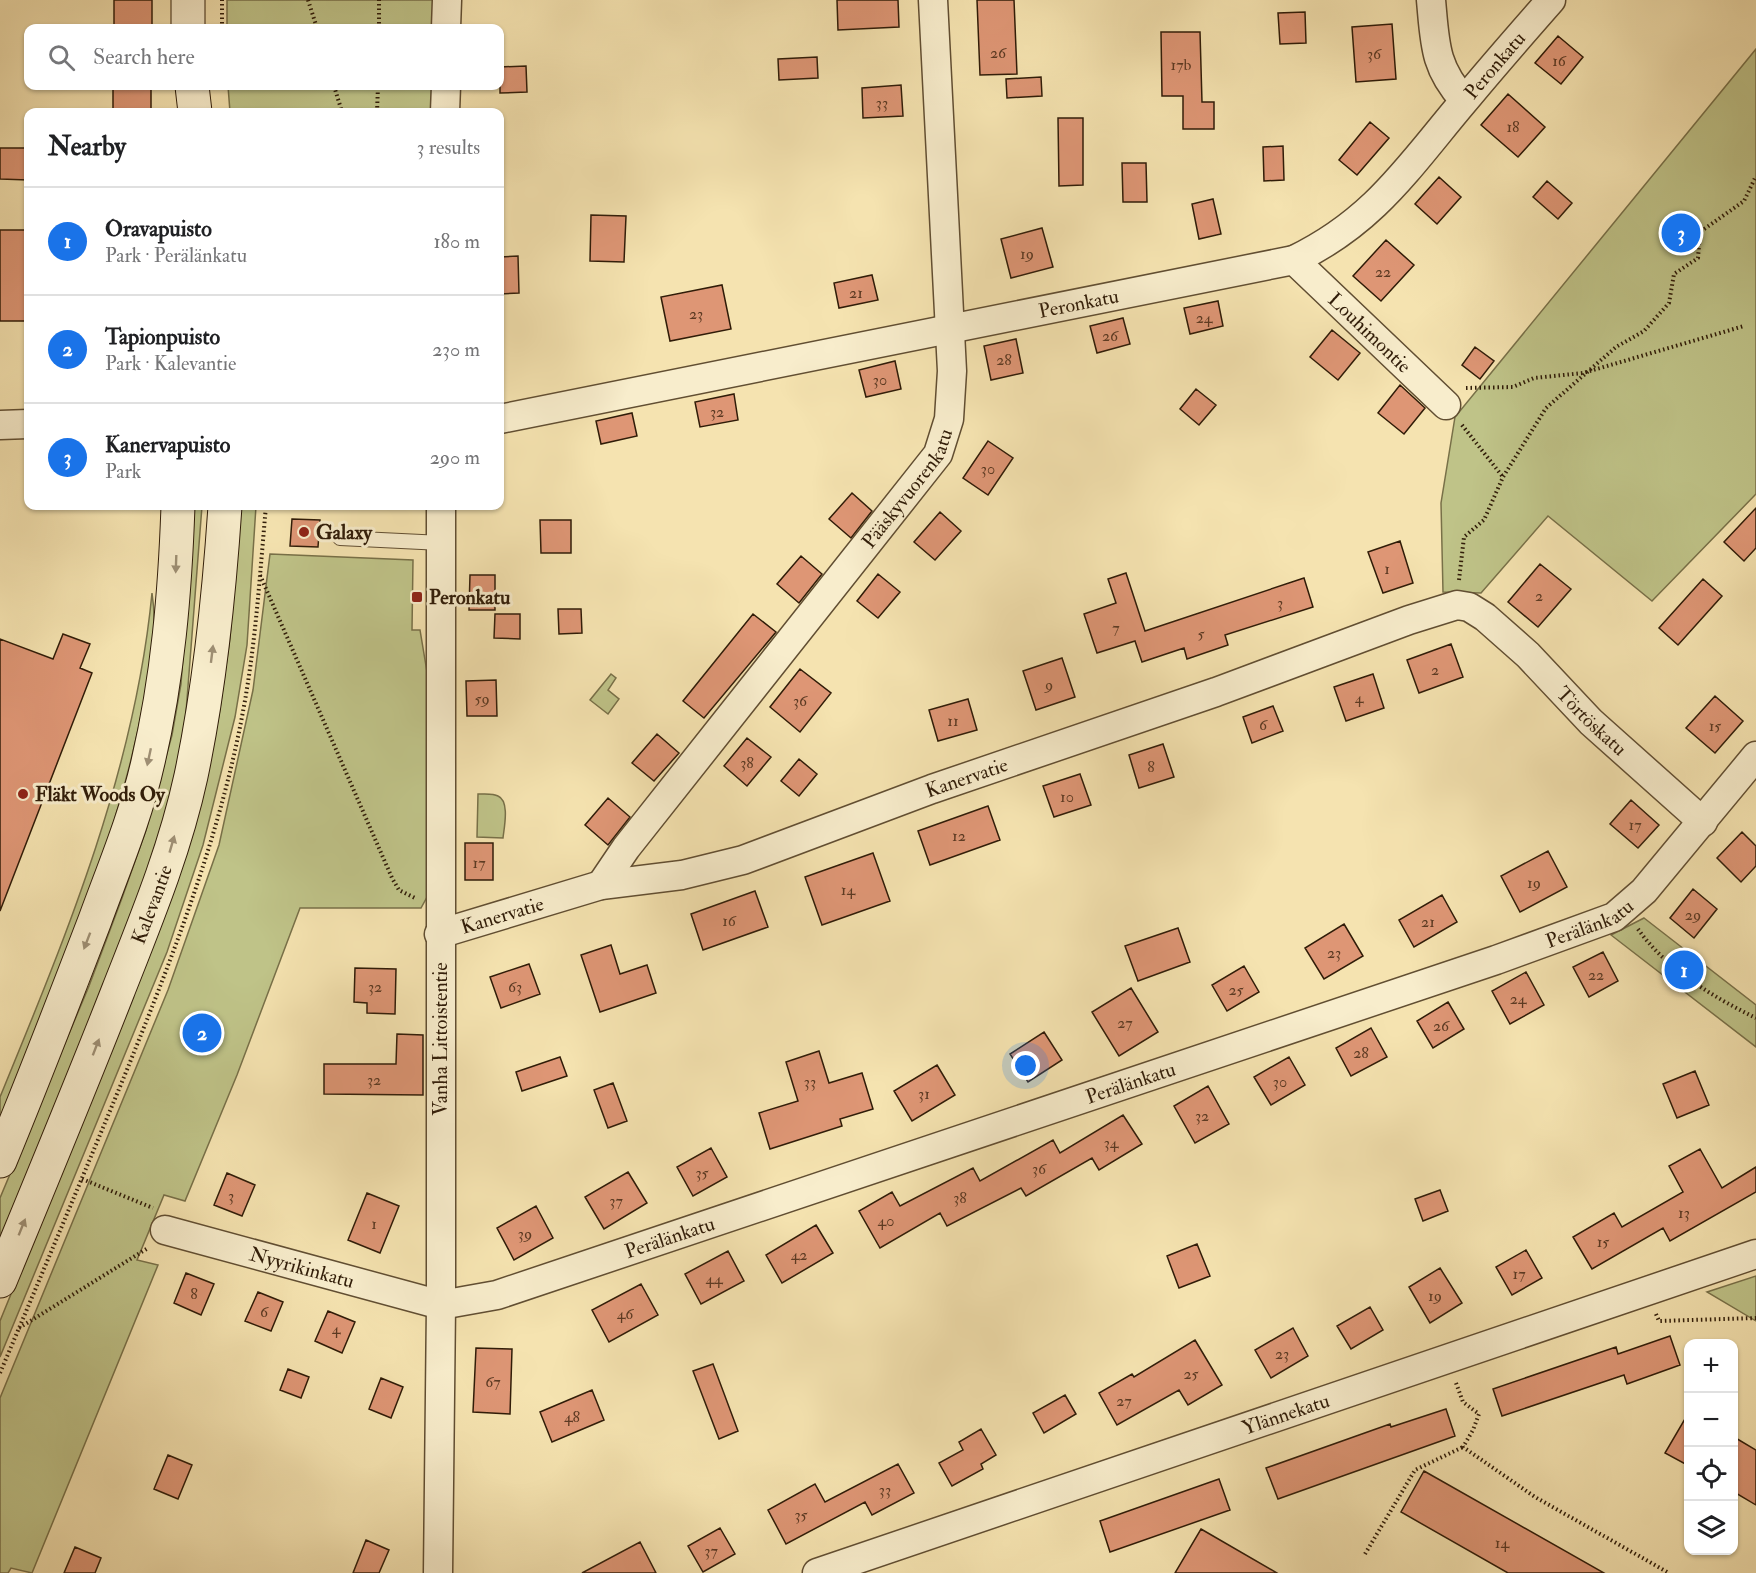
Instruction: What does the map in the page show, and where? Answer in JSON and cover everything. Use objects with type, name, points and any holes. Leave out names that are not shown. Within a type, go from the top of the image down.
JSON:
[{"type":"main road","points":[[188,0],[188,24]]},
{"type":"main road","points":[[181,108],[184,90]]},
{"type":"main road","points":[[192,90],[195,108]]},
{"type":"main road","points":[[0,1161],[47,1046],[128,831],[148,764],[163,690],[175,592],[178,510]]},
{"type":"main road","name":"Kalevantie","points":[[0,1281],[88,1069],[171,849],[191,777],[208,687],[219,598],[225,510]]},
{"type":"street","points":[[446,24],[447,0]]},
{"type":"street","name":"Pääskyvuorenkatu","points":[[601,885],[626,848],[938,454],[949,418],[952,371],[933,0]]},
{"type":"street","points":[[1431,0],[1439,62],[1448,82],[1464,100]]},
{"type":"street","name":"Peronkatu","points":[[504,418],[949,327],[1294,260],[1328,243],[1370,211],[1401,180],[1464,100],[1551,0]]},
{"type":"street","points":[[445,108],[446,90]]},
{"type":"street","name":"Louhimontie","points":[[1294,260],[1438,396]]},
{"type":"street","points":[[0,425],[24,424]]},
{"type":"street","name":"Vanha Littoistentie","points":[[438,1573],[441,1305],[439,934],[441,510]]},
{"type":"street","name":"Kanervatie","points":[[439,934],[601,885],[682,875],[743,860],[932,789],[1216,692],[1409,620],[1457,605]]},
{"type":"street","name":"Törtöskatu","points":[[1457,605],[1469,606],[1485,617],[1528,655],[1591,722],[1703,822]]},
{"type":"street","name":"Perälänkatu","points":[[441,1305],[497,1294],[1496,960],[1614,916],[1644,891],[1756,756]]},
{"type":"street","name":"Nyyrikinkatu","points":[[165,1230],[441,1305]]},
{"type":"street","name":"Ylännekatu","points":[[817,1573],[1756,1254]]},
{"type":"lane","points":[[340,538],[442,543]]},
{"type":"path","points":[[222,0],[222,24]]},
{"type":"path","points":[[308,0],[316,24]]},
{"type":"path","points":[[379,0],[379,24]]},
{"type":"path","points":[[334,90],[341,108]]},
{"type":"path","points":[[377,108],[378,90]]},
{"type":"path","points":[[1457,605],[1464,537],[1484,520],[1503,477],[1546,408],[1583,373],[1616,347],[1644,331],[1669,303],[1674,274],[1698,258],[1700,232],[1744,201],[1756,176]]},
{"type":"path","points":[[1438,396],[1513,387],[1534,378],[1583,373],[1744,326]]},
{"type":"path","points":[[1438,396],[1503,477]]},
{"type":"path","points":[[260,574],[392,878],[399,890],[424,902]]},
{"type":"path","points":[[1623,909],[1653,950],[1722,1002],[1756,1018]]},
{"type":"path","points":[[19,1329],[145,1251],[165,1230],[154,1208],[82,1179]]},
{"type":"path","points":[[1653,1307],[1659,1321],[1756,1318]]},
{"type":"path","points":[[1365,1554],[1415,1470],[1463,1446],[1473,1430],[1479,1414],[1463,1402],[1453,1376]]},
{"type":"path","points":[[1463,1446],[1535,1497],[1669,1573]]},
{"type":"green space","points":[[227,0],[434,0],[434,24],[227,24]]},
{"type":"green space","points":[[1756,49],[1756,494],[1652,601],[1548,516],[1481,593],[1443,592],[1441,503],[1455,417]]},
{"type":"green space","points":[[228,90],[433,90],[433,108],[230,108]]},
{"type":"green space","points":[[194,510],[202,510],[184,738],[178,774],[138,907],[0,1252],[0,1198],[89,986],[146,830],[172,735],[181,684]]},
{"type":"green space","points":[[240,510],[256,510],[247,645],[235,717],[203,845],[167,952],[0,1357],[0,1321],[109,1054],[206,780],[219,715],[230,638]]},
{"type":"green space","points":[[270,554],[413,560],[412,630],[420,630],[429,684],[427,897],[421,908],[300,908],[237,1075],[185,1201],[164,1195],[137,1260],[158,1265],[32,1573],[11,1568],[8,1573],[0,1573],[0,1398],[168,990],[219,845],[253,690]]},
{"type":"green space","points":[[152,593],[154,636],[151,664],[131,760],[117,813],[82,917],[0,1120],[0,1097],[73,913],[114,787],[143,659]]},
{"type":"green space","points":[[611,674],[616,678],[608,690],[619,699],[608,714],[590,700]]},
{"type":"green space","points":[[478,794],[494,794],[502,799],[505,809],[503,838],[477,837]]},
{"type":"green space","points":[[1644,918],[1756,1005],[1756,1047],[1611,935]]},
{"type":"green space","points":[[1756,1276],[1756,1321],[1707,1292]]},
{"type":"building","points":[[114,0],[152,0],[152,24],[114,24]]},
{"type":"building","points":[[837,0],[898,0],[899,27],[838,30]]},
{"type":"building","points":[[977,0],[1014,0],[1017,74],[980,75]]},
{"type":"building","points":[[1305,12],[1306,43],[1280,44],[1278,13]]},
{"type":"building","points":[[1392,24],[1396,79],[1356,82],[1352,27]]},
{"type":"building","points":[[1161,32],[1200,32],[1202,102],[1214,102],[1214,129],[1183,129],[1183,96],[1162,96]]},
{"type":"building","points":[[1558,36],[1583,57],[1561,84],[1535,63]]},
{"type":"building","points":[[817,57],[818,78],[779,80],[778,59]]},
{"type":"building","points":[[526,66],[527,92],[500,93],[500,90],[504,90],[504,67]]},
{"type":"building","points":[[1041,77],[1042,96],[1007,98],[1006,79]]},
{"type":"building","points":[[901,85],[903,116],[863,118],[862,88]]},
{"type":"building","points":[[113,90],[151,90],[151,108],[113,108]]},
{"type":"building","points":[[1508,94],[1545,127],[1518,157],[1481,125]]},
{"type":"building","points":[[1058,118],[1083,118],[1083,185],[1059,186]]},
{"type":"building","points":[[1370,122],[1389,138],[1357,175],[1339,160]]},
{"type":"building","points":[[1283,146],[1284,180],[1264,181],[1263,147]]},
{"type":"building","points":[[0,148],[24,148],[24,180],[0,179]]},
{"type":"building","points":[[1122,163],[1146,163],[1147,202],[1123,202]]},
{"type":"building","points":[[1439,177],[1461,197],[1437,224],[1415,204]]},
{"type":"building","points":[[1547,181],[1572,203],[1558,219],[1533,197]]},
{"type":"building","points":[[1213,199],[1221,234],[1199,239],[1192,204]]},
{"type":"building","points":[[591,215],[626,216],[624,262],[590,261]]},
{"type":"building","points":[[1042,228],[1053,267],[1011,278],[1001,239]]},
{"type":"building","points":[[0,230],[24,230],[24,321],[0,321]]},
{"type":"building","points":[[1386,240],[1414,265],[1381,301],[1353,276]]},
{"type":"building","points":[[518,256],[519,293],[504,294],[504,257]]},
{"type":"building","points":[[872,275],[878,300],[839,308],[834,283]]},
{"type":"building","points":[[722,285],[731,329],[670,341],[661,297]]},
{"type":"building","points":[[1218,301],[1223,326],[1190,334],[1184,308]]},
{"type":"building","points":[[1123,318],[1130,344],[1097,353],[1090,326]]},
{"type":"building","points":[[1332,330],[1360,353],[1338,380],[1310,357]]},
{"type":"building","points":[[1016,339],[1023,373],[991,380],[984,346]]},
{"type":"building","points":[[1475,347],[1494,361],[1480,379],[1462,365]]},
{"type":"building","points":[[895,361],[901,389],[866,397],[859,370]]},
{"type":"building","points":[[1400,385],[1425,408],[1404,434],[1378,413]]},
{"type":"building","points":[[1196,389],[1216,405],[1199,425],[1180,409]]},
{"type":"building","points":[[734,394],[738,420],[700,427],[695,402]]},
{"type":"building","points":[[632,413],[637,436],[601,444],[596,421]]},
{"type":"building","points":[[988,441],[1013,458],[988,495],[963,478]]},
{"type":"building","points":[[852,493],[872,511],[851,538],[829,519]]},
{"type":"building","points":[[1756,508],[1756,548],[1744,561],[1724,542]]},
{"type":"building","points":[[940,512],[961,531],[935,560],[914,542]]},
{"type":"building","points":[[292,519],[320,520],[318,547],[290,546]]},
{"type":"building","points":[[540,520],[571,520],[571,553],[541,553]]},
{"type":"building","points":[[1400,541],[1413,583],[1383,593],[1368,552]]},
{"type":"building","points":[[801,556],[822,574],[799,603],[777,584]]},
{"type":"building","points":[[1540,564],[1571,589],[1538,627],[1508,602]]},
{"type":"building","points":[[1126,573],[1145,631],[1304,578],[1313,607],[1225,635],[1228,645],[1187,659],[1184,648],[1142,662],[1135,641],[1097,653],[1084,614],[1116,603],[1108,579]]},
{"type":"building","points":[[878,574],[900,592],[878,618],[857,601]]},
{"type":"building","points":[[470,575],[495,575],[495,610],[469,610]]},
{"type":"building","points":[[1703,579],[1722,596],[1678,645],[1659,628]]},
{"type":"building","points":[[558,609],[581,609],[582,633],[559,634]]},
{"type":"building","points":[[495,614],[520,614],[520,639],[494,638]]},
{"type":"building","points":[[753,614],[776,632],[704,718],[683,701]]},
{"type":"building","name":"Fläkt Woods Oy","points":[[63,634],[90,644],[80,668],[92,673],[0,911],[0,639],[53,659]]},
{"type":"building","points":[[1451,644],[1463,677],[1419,693],[1407,660]]},
{"type":"building","points":[[1062,658],[1075,697],[1036,710],[1023,671]]},
{"type":"building","points":[[800,669],[831,693],[800,732],[770,707]]},
{"type":"building","points":[[1373,674],[1384,708],[1346,721],[1334,687]]},
{"type":"building","points":[[496,680],[497,716],[467,716],[466,681]]},
{"type":"building","points":[[1715,696],[1743,721],[1715,753],[1686,728]]},
{"type":"building","points":[[968,699],[977,730],[938,741],[929,710]]},
{"type":"building","points":[[1273,706],[1283,731],[1252,743],[1243,717]]},
{"type":"building","points":[[657,734],[679,753],[654,781],[632,763]]},
{"type":"building","points":[[747,738],[771,757],[747,786],[724,766]]},
{"type":"building","points":[[1163,744],[1174,777],[1139,788],[1129,755]]},
{"type":"building","points":[[799,759],[817,774],[799,796],[781,781]]},
{"type":"building","points":[[1080,774],[1091,805],[1054,817],[1043,786]]},
{"type":"building","points":[[608,798],[630,817],[608,845],[585,825]]},
{"type":"building","points":[[1631,800],[1659,825],[1638,848],[1610,824]]},
{"type":"building","points":[[988,806],[1000,840],[930,865],[918,831]]},
{"type":"building","points":[[1742,832],[1756,846],[1756,866],[1741,882],[1717,858]]},
{"type":"building","points":[[465,843],[493,843],[493,880],[465,880]]},
{"type":"building","points":[[1548,851],[1567,887],[1520,912],[1501,876]]},
{"type":"building","points":[[873,853],[890,901],[822,925],[805,877]]},
{"type":"building","points":[[1693,889],[1717,909],[1694,938],[1670,918]]},
{"type":"building","points":[[755,891],[768,927],[703,950],[691,914]]},
{"type":"building","points":[[1442,895],[1457,922],[1414,947],[1399,920]]},
{"type":"building","points":[[1344,924],[1363,956],[1324,979],[1305,948]]},
{"type":"building","points":[[1178,928],[1190,962],[1138,981],[1125,946]]},
{"type":"building","points":[[611,945],[620,974],[647,965],[656,993],[600,1012],[581,955]]},
{"type":"building","points":[[1603,952],[1618,981],[1589,997],[1573,967]]},
{"type":"building","points":[[529,964],[540,994],[501,1008],[490,977]]},
{"type":"building","points":[[1244,966],[1259,992],[1227,1011],[1212,985]]},
{"type":"building","points":[[355,968],[396,969],[395,1014],[367,1013],[367,1003],[354,1002]]},
{"type":"building","points":[[1526,972],[1544,1005],[1510,1024],[1492,991]]},
{"type":"building","points":[[1131,988],[1158,1032],[1119,1056],[1092,1012]]},
{"type":"building","points":[[1448,1002],[1464,1029],[1433,1048],[1417,1021]]},
{"type":"building","points":[[1371,1028],[1387,1057],[1351,1076],[1336,1048]]},
{"type":"building","points":[[1044,1032],[1062,1060],[1028,1082],[1010,1054]]},
{"type":"building","points":[[397,1034],[423,1035],[423,1095],[324,1094],[324,1064],[396,1064]]},
{"type":"building","points":[[819,1051],[829,1083],[862,1073],[873,1109],[840,1119],[842,1126],[770,1149],[759,1113],[798,1101],[786,1062]]},
{"type":"building","points":[[560,1057],[567,1076],[522,1091],[516,1072]]},
{"type":"building","points":[[1289,1057],[1305,1085],[1271,1105],[1254,1077]]},
{"type":"building","points":[[937,1065],[955,1095],[912,1121],[894,1091]]},
{"type":"building","points":[[1695,1071],[1709,1105],[1677,1118],[1663,1084]]},
{"type":"building","points":[[613,1083],[627,1121],[608,1128],[594,1090]]},
{"type":"building","points":[[1208,1086],[1229,1124],[1195,1143],[1174,1106]]},
{"type":"building","points":[[1123,1115],[1142,1144],[1099,1170],[1092,1158],[1026,1196],[1021,1188],[947,1226],[940,1213],[880,1248],[859,1211],[892,1192],[900,1206],[973,1168],[980,1181],[1053,1140],[1060,1153]]},
{"type":"building","points":[[711,1148],[727,1177],[693,1196],[677,1167]]},
{"type":"building","points":[[1700,1149],[1722,1188],[1756,1167],[1756,1192],[1670,1241],[1663,1228],[1592,1269],[1573,1237],[1614,1213],[1622,1227],[1683,1192],[1669,1166]]},
{"type":"building","points":[[628,1172],[647,1203],[604,1229],[585,1197]]},
{"type":"building","points":[[227,1173],[255,1185],[242,1216],[214,1205]]},
{"type":"building","points":[[1440,1190],[1448,1211],[1423,1221],[1415,1199]]},
{"type":"building","points":[[367,1193],[399,1206],[380,1253],[348,1240]]},
{"type":"building","points":[[536,1206],[553,1238],[514,1260],[497,1228]]},
{"type":"building","points":[[816,1225],[833,1253],[782,1283],[766,1255]]},
{"type":"building","points":[[1197,1244],[1210,1276],[1179,1288],[1167,1256]]},
{"type":"building","points":[[1526,1250],[1542,1278],[1512,1295],[1496,1267]]},
{"type":"building","points":[[728,1251],[744,1281],[701,1304],[685,1274]]},
{"type":"building","points":[[1440,1268],[1462,1303],[1430,1323],[1409,1287]]},
{"type":"building","points":[[186,1273],[214,1284],[201,1315],[174,1303]]},
{"type":"building","points":[[641,1284],[658,1315],[609,1342],[592,1310]]},
{"type":"building","points":[[258,1292],[283,1302],[271,1331],[245,1321]]},
{"type":"building","points":[[1370,1307],[1383,1330],[1351,1349],[1337,1326]]},
{"type":"building","points":[[328,1311],[355,1322],[342,1353],[315,1341]]},
{"type":"building","points":[[1293,1328],[1308,1356],[1271,1378],[1255,1350]]},
{"type":"building","points":[[1670,1336],[1680,1365],[1627,1384],[1624,1375],[1502,1416],[1493,1389],[1616,1347],[1618,1354]]},
{"type":"building","points":[[1195,1340],[1222,1385],[1188,1405],[1179,1390],[1117,1425],[1099,1393],[1132,1374],[1134,1377]]},
{"type":"building","points":[[476,1348],[512,1349],[510,1414],[473,1412]]},
{"type":"building","points":[[713,1364],[738,1431],[719,1439],[693,1371]]},
{"type":"building","points":[[288,1369],[309,1377],[301,1398],[280,1390]]},
{"type":"building","points":[[381,1378],[403,1387],[391,1418],[369,1409]]},
{"type":"building","points":[[592,1390],[604,1420],[552,1442],[540,1412]]},
{"type":"building","points":[[1065,1395],[1076,1414],[1044,1433],[1033,1413]]},
{"type":"building","points":[[1446,1409],[1455,1436],[1278,1499],[1266,1468],[1390,1424],[1391,1427]]},
{"type":"building","points":[[1684,1421],[1684,1463],[1665,1453]]},
{"type":"building","points":[[981,1429],[996,1455],[981,1464],[983,1469],[952,1486],[939,1463],[963,1450],[959,1442]]},
{"type":"building","points":[[1738,1439],[1756,1450],[1756,1505],[1738,1494]]},
{"type":"building","points":[[168,1455],[192,1465],[178,1499],[154,1489]]},
{"type":"building","points":[[898,1464],[914,1493],[872,1515],[865,1502],[786,1544],[768,1510],[815,1484],[825,1502]]},
{"type":"building","points":[[1424,1471],[1604,1573],[1508,1573],[1401,1512]]},
{"type":"building","points":[[1219,1479],[1230,1510],[1110,1552],[1100,1521]]},
{"type":"building","points":[[720,1528],[735,1554],[703,1572],[688,1546]]},
{"type":"building","points":[[1201,1529],[1277,1573],[1175,1573]]},
{"type":"building","points":[[366,1540],[389,1550],[379,1573],[353,1573]]},
{"type":"building","points":[[640,1542],[656,1573],[582,1573]]},
{"type":"building","points":[[75,1547],[101,1558],[95,1573],[64,1573]]},
{"type":"place","name":"Kanervapuisto","points":[[1681,233]]},
{"type":"place","name":"Galaxy","points":[[304,532]]},
{"type":"place","name":"Peronkatu","points":[[417,597]]},
{"type":"place","name":"Fläkt Woods Oy","points":[[23,794]]},
{"type":"place","name":"Oravapuisto","points":[[1684,970]]},
{"type":"place","name":"Tapionpuisto","points":[[202,1033]]}]
